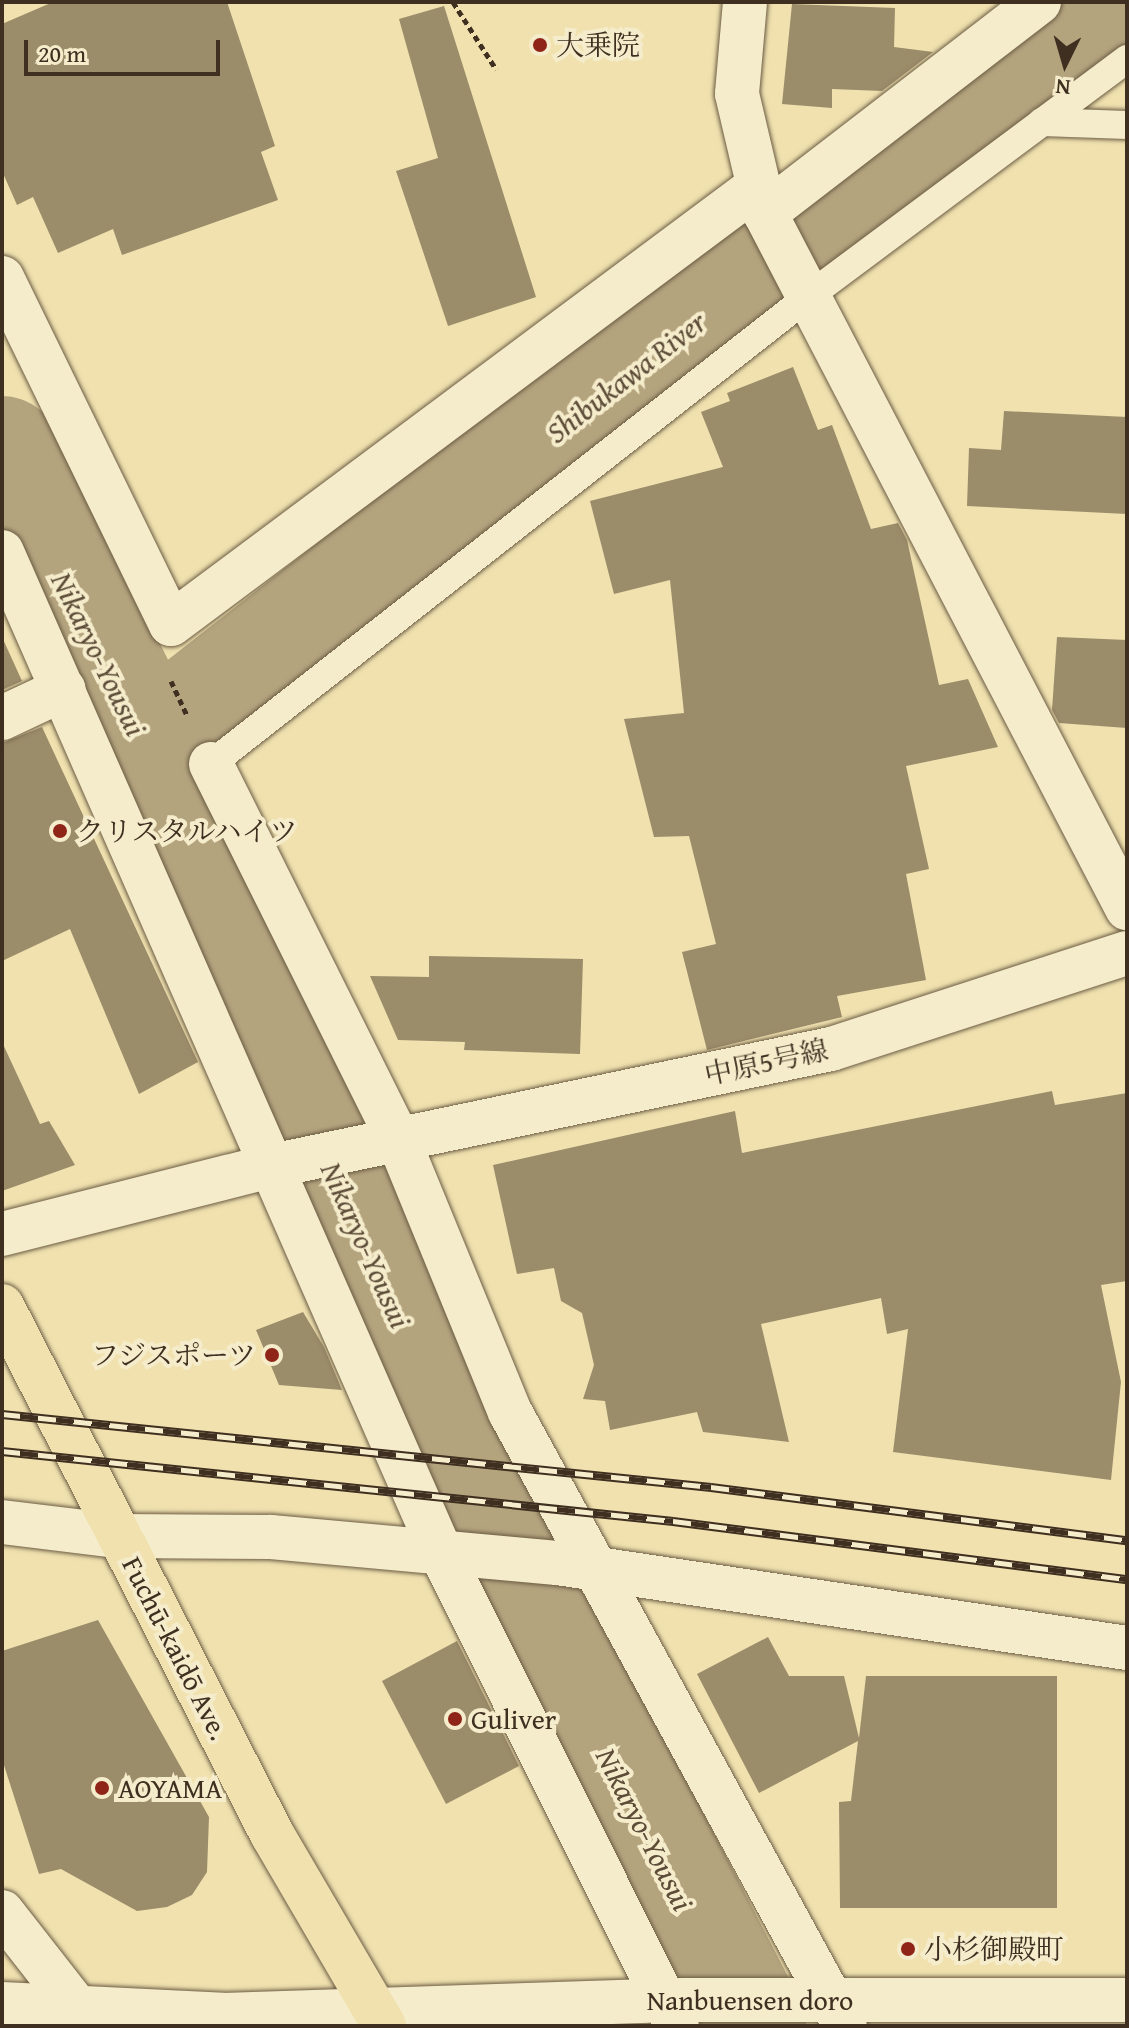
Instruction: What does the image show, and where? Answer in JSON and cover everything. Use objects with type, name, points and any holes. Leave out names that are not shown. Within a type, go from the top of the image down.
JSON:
[{"type":"highway","name":"Fuchū-kaidō Ave.","points":[[2,1306],[272,1834],[379,2017]]},
{"type":"street","points":[[745,2],[737,94],[761,200],[805,299],[1127,908]]},
{"type":"street","points":[[2,278],[171,624],[1039,2]]},
{"type":"street","points":[[2,552],[64,689],[267,1167],[458,1556],[674,2009]]},
{"type":"street","points":[[2,718],[64,689]]},
{"type":"street","points":[[211,764],[398,1139],[577,1566],[823,2008]]},
{"type":"street","name":"中原5号線","points":[[2,1234],[267,1167],[831,1049],[1127,953]]},
{"type":"street","points":[[2,1522],[118,1536],[271,1537],[577,1566],[1127,1648]]},
{"type":"street","points":[[2,1912],[77,2008]]},
{"type":"street","name":"Nanbuensen doro","points":[[2,2004],[223,2015],[379,2017],[1127,2000]]},
{"type":"lane","points":[[211,764],[805,299],[1127,59]]},
{"type":"lane","points":[[1042,122],[1127,125]]},
{"type":"path","points":[[453,2],[496,69]]},
{"type":"path","points":[[167,673],[211,764]]},
{"type":"building","points":[[53,2],[227,2],[275,146],[261,152],[278,200],[122,255],[113,229],[58,253],[33,197],[17,205],[2,171],[2,24]]},
{"type":"building","points":[[792,4],[895,8],[894,47],[933,52],[882,91],[832,89],[832,108],[782,104]]},
{"type":"building","points":[[444,6],[536,297],[448,326],[396,171],[438,158],[399,19]]},
{"type":"building","points":[[793,367],[818,430],[832,425],[871,529],[898,523],[907,540],[939,685],[968,679],[998,747],[906,766],[929,869],[906,874],[926,980],[837,996],[842,1017],[707,1050],[682,952],[716,944],[689,836],[654,837],[624,719],[684,713],[670,580],[614,594],[590,501],[723,467],[701,412],[730,401],[727,393]]},
{"type":"building","points":[[1004,411],[1127,417],[1127,514],[967,506],[969,448],[1001,450]]},
{"type":"building","points":[[2,637],[22,681],[2,690]]},
{"type":"building","points":[[1057,637],[1127,640],[1127,728],[1059,723],[1052,710]]},
{"type":"building","points":[[42,727],[198,1062],[139,1094],[70,929],[2,961],[2,743]]},
{"type":"building","points":[[429,956],[583,959],[580,1054],[464,1050],[465,1042],[398,1040],[370,976],[429,977]]},
{"type":"building","points":[[2,1042],[40,1124],[49,1121],[75,1165],[2,1191]]},
{"type":"building","points":[[1052,1091],[1055,1105],[1127,1093],[1127,1281],[1101,1285],[1121,1382],[1111,1480],[893,1452],[908,1329],[887,1334],[881,1298],[761,1324],[789,1442],[703,1432],[697,1412],[610,1430],[605,1401],[583,1399],[594,1365],[582,1313],[561,1301],[554,1268],[517,1274],[493,1165],[735,1111],[742,1153]]},
{"type":"building","points":[[303,1312],[324,1347],[342,1390],[279,1385],[256,1330]]},
{"type":"building","name":"AOYAMA","points":[[98,1620],[209,1817],[207,1872],[192,1895],[167,1907],[137,1911],[61,1869],[39,1874],[2,1759],[2,1651]]},
{"type":"building","points":[[768,1637],[789,1676],[844,1676],[859,1738],[866,1676],[1057,1676],[1057,1908],[840,1908],[839,1802],[851,1801],[858,1741],[759,1793],[697,1674]]},
{"type":"building","points":[[457,1641],[519,1766],[446,1804],[382,1681]]},
{"type":"waterway","name":"Shibukawa River","points":[[147,751],[1105,2]]},
{"type":"waterway","name":"Nikaryo-Yousui","points":[[2,455],[147,751],[506,1559],[747,2026]]},
{"type":"railway","points":[[2,1414],[711,1487],[1127,1540]]},
{"type":"railway","points":[[2,1451],[673,1521],[1127,1579]]},
{"type":"place","name":"大乗院","points":[[540,45]]},
{"type":"place","name":"クリスタルハイツ","points":[[60,831]]},
{"type":"place","name":"フジスポーツ","points":[[272,1355]]},
{"type":"place","name":"Guliver","points":[[455,1719]]},
{"type":"place","name":"AOYAMA","points":[[102,1788]]},
{"type":"place","name":"小杉御殿町","points":[[908,1949]]}]
